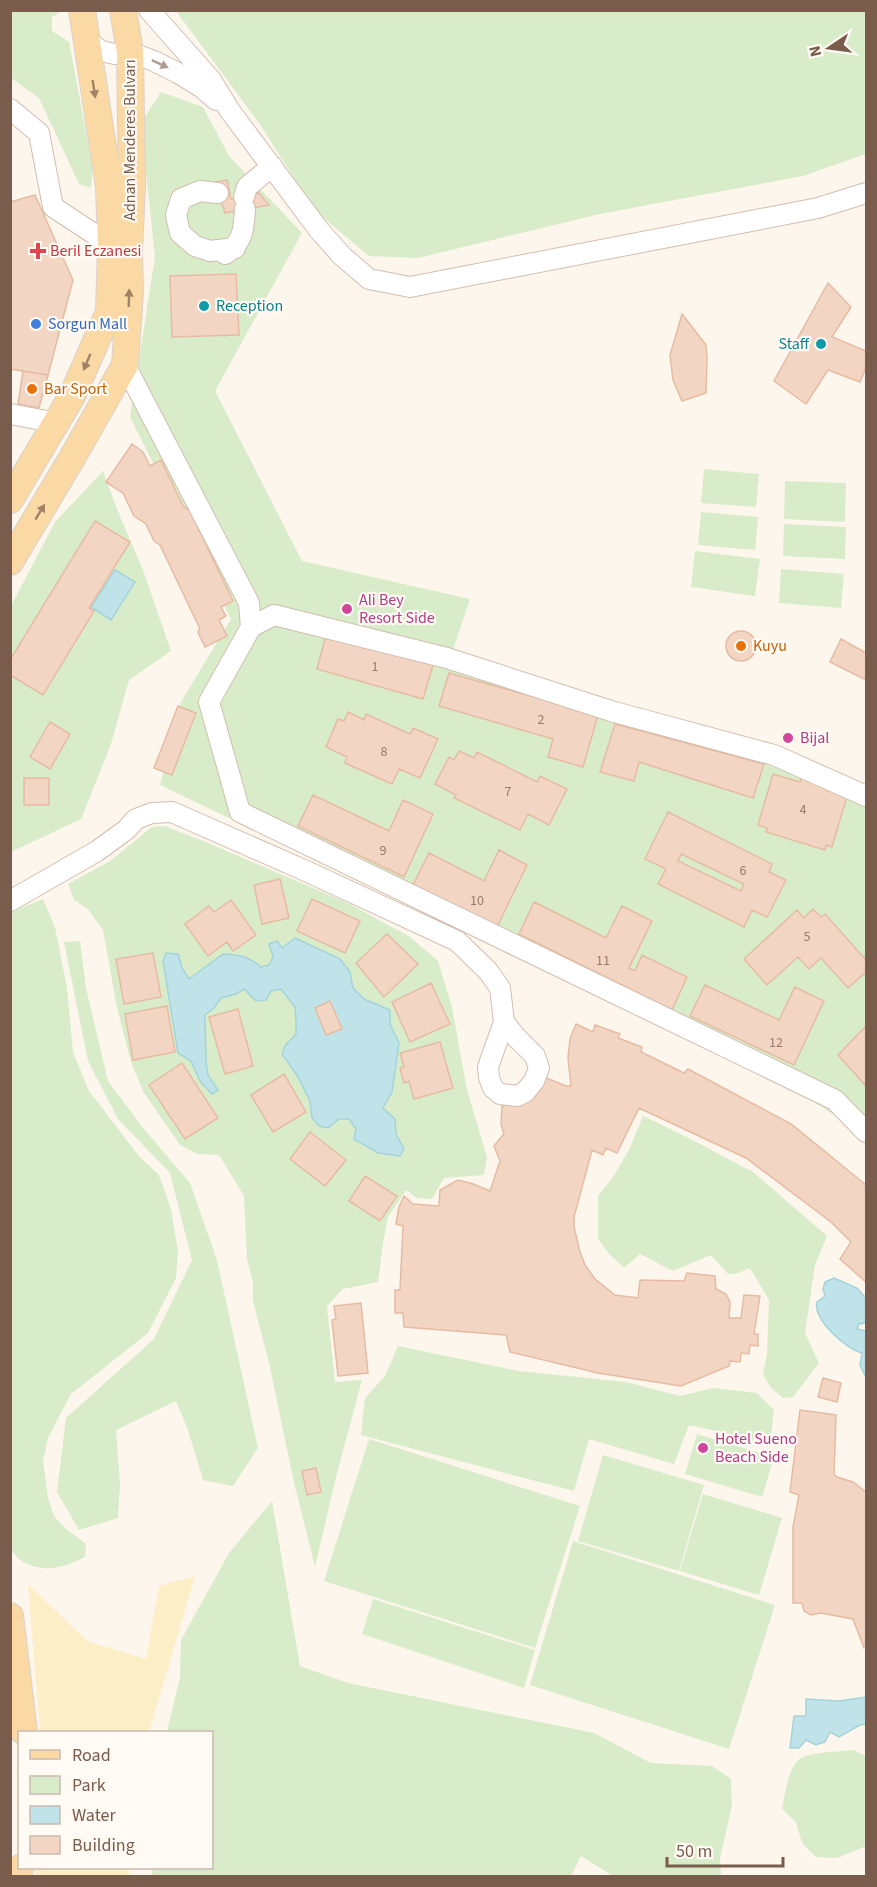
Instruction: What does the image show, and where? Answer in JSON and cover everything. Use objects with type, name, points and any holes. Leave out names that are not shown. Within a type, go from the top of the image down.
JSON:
[{"type":"main road","name":"Adnan Menderes Bulvarı","points":[[10,562],[125,365],[132,185],[130,52],[123,10]]},
{"type":"main road","name":"Adnan Menderes Bulvarı","points":[[10,500],[72,396],[109,312],[111,245],[109,186],[86,21]]},
{"type":"main road","points":[[10,1616],[24,1731]]},
{"type":"street","points":[[133,10],[165,28]]},
{"type":"street","points":[[149,10],[211,80],[230,111],[319,230],[342,256],[369,279],[410,287],[818,208],[867,193]]},
{"type":"street","points":[[86,21],[100,51],[115,54],[130,52],[178,73],[201,87],[230,111]]},
{"type":"street","points":[[10,109],[39,133],[53,207],[111,245]]},
{"type":"street","points":[[235,248],[210,251],[195,246],[180,233],[176,215],[181,199],[200,191],[237,195],[272,166]]},
{"type":"street","points":[[213,262],[235,248],[244,229],[237,195]]},
{"type":"street","points":[[125,365],[249,603],[251,627]]},
{"type":"street","points":[[10,414],[57,423]]},
{"type":"street","points":[[867,795],[774,755],[610,711],[447,658],[274,615],[251,627],[209,702],[240,813],[835,1100],[867,1132]]},
{"type":"street","points":[[10,901],[97,851],[126,830],[136,819],[152,813],[172,812],[457,941],[488,971],[500,988],[504,1022]]},
{"type":"green space","points":[[11,10],[62,11],[52,17],[52,31],[69,42],[93,168],[91,188],[79,184],[39,98],[11,78]]},
{"type":"green space","points":[[176,11],[866,11],[866,154],[803,176],[600,214],[418,258],[369,256],[315,211],[259,123]]},
{"type":"green space","name":"Ali Bey Resort Side","points":[[161,92],[203,107],[229,156],[302,233],[215,391],[302,561],[470,599],[449,662],[776,763],[866,803],[866,1145],[847,1123],[812,1101],[666,1028],[160,785],[181,702],[231,619],[130,417],[155,257],[145,163],[144,118]]},
{"type":"green space","points":[[704,469],[759,474],[756,507],[701,503]]},
{"type":"green space","points":[[103,471],[143,570],[171,651],[129,680],[111,744],[81,819],[11,852],[11,606],[55,522]]},
{"type":"green space","points":[[785,481],[846,483],[845,522],[784,519]]},
{"type":"green space","points":[[701,512],[758,517],[755,550],[698,545]]},
{"type":"green space","points":[[784,524],[846,527],[845,559],[783,556]]},
{"type":"green space","points":[[695,551],[760,559],[755,596],[691,587]]},
{"type":"green space","points":[[781,569],[844,574],[841,608],[779,603]]},
{"type":"green space","points":[[165,826],[346,902],[410,937],[438,961],[452,1007],[467,1090],[487,1157],[484,1175],[444,1178],[432,1199],[417,1198],[406,1190],[388,1217],[378,1282],[343,1289],[327,1306],[335,1382],[362,1380],[315,1567],[253,1301],[253,1283],[247,1259],[244,1196],[219,1155],[198,1154],[180,1145],[144,1093],[131,1062],[117,1008],[103,930],[88,909],[74,900],[68,884],[110,861],[152,827]]},
{"type":"green space","points":[[43,899],[55,927],[67,988],[73,1052],[89,1091],[139,1156],[159,1175],[171,1209],[178,1251],[176,1278],[148,1333],[71,1394],[48,1438],[43,1461],[48,1498],[54,1516],[86,1544],[85,1557],[55,1568],[32,1566],[19,1559],[10,1549],[11,912]]},
{"type":"green space","points":[[80,941],[86,988],[108,1081],[144,1129],[190,1183],[217,1260],[258,1448],[233,1486],[203,1480],[188,1430],[176,1401],[116,1430],[120,1484],[118,1518],[79,1530],[57,1492],[66,1418],[154,1339],[192,1260],[170,1173],[118,1119],[88,1061],[64,942]]},
{"type":"green space","points":[[643,1116],[753,1172],[827,1236],[815,1265],[805,1333],[819,1363],[793,1397],[783,1398],[771,1388],[763,1374],[767,1354],[769,1300],[750,1268],[736,1274],[728,1274],[711,1255],[673,1271],[640,1254],[624,1268],[609,1254],[598,1239],[598,1196],[613,1177],[629,1150]]},
{"type":"green space","points":[[398,1346],[519,1371],[626,1382],[680,1396],[713,1388],[757,1393],[774,1410],[770,1443],[689,1425],[674,1464],[589,1439],[574,1491],[361,1435],[365,1398],[385,1376]]},
{"type":"green space","points":[[697,1434],[774,1457],[762,1497],[685,1474]]},
{"type":"green space","points":[[369,1439],[580,1506],[535,1648],[324,1581]]},
{"type":"green space","points":[[603,1455],[704,1485],[679,1571],[578,1541]]},
{"type":"green space","points":[[703,1494],[782,1518],[759,1595],[680,1571]]},
{"type":"green space","points":[[272,1501],[300,1666],[348,1683],[594,1733],[651,1763],[712,1766],[731,1779],[732,1806],[720,1858],[721,1876],[613,1876],[581,1856],[571,1876],[152,1876],[153,1869],[213,1869],[213,1731],[167,1731],[180,1677],[181,1640],[229,1553]]},
{"type":"green space","points":[[573,1541],[775,1605],[729,1749],[530,1685]]},
{"type":"green space","points":[[373,1599],[535,1650],[524,1688],[362,1634]]},
{"type":"green space","points":[[853,1750],[866,1756],[866,1846],[837,1858],[816,1857],[802,1843],[796,1822],[782,1809],[790,1775],[794,1765],[808,1755]]},
{"type":"sand","points":[[195,1576],[149,1731],[40,1731],[28,1584],[87,1641],[146,1659],[159,1586]]},
{"type":"sand","points":[[35,1869],[130,1869],[129,1876],[34,1876]]},
{"type":"water","points":[[115,570],[135,582],[111,620],[91,607]]},
{"type":"water","points":[[295,938],[340,959],[350,972],[353,988],[364,999],[390,1010],[390,1024],[399,1043],[392,1092],[383,1108],[395,1119],[396,1134],[404,1149],[400,1156],[378,1153],[354,1139],[356,1129],[349,1119],[339,1119],[328,1128],[319,1126],[312,1118],[310,1101],[298,1077],[282,1054],[285,1046],[296,1034],[296,1021],[295,1007],[281,989],[271,991],[266,1000],[256,1001],[244,989],[221,998],[205,1015],[208,1075],[218,1090],[212,1094],[200,1081],[191,1061],[178,1053],[163,961],[166,953],[178,954],[182,968],[189,979],[223,954],[252,960],[261,967],[269,965],[273,957],[269,944],[277,941],[282,948]]},
{"type":"water","points":[[834,1278],[857,1288],[866,1298],[866,1323],[859,1324],[857,1329],[866,1331],[866,1378],[860,1365],[862,1353],[848,1346],[832,1333],[817,1309],[817,1302],[825,1296],[823,1289],[825,1282]]},
{"type":"water","points":[[866,1697],[866,1724],[839,1737],[830,1732],[825,1742],[816,1745],[806,1740],[799,1748],[790,1748],[794,1716],[806,1716],[806,1699],[839,1701]]},
{"type":"building","points":[[227,180],[231,199],[259,193],[269,205],[225,213],[215,182]]},
{"type":"building","name":"Sorgun Mall","points":[[35,195],[73,280],[48,375],[10,369],[10,202]]},
{"type":"building","name":"Reception","points":[[236,274],[239,335],[172,337],[170,276]]},
{"type":"building","name":"Staff","points":[[828,283],[851,307],[832,337],[866,351],[866,367],[860,382],[828,370],[806,404],[774,381]]},
{"type":"building","points":[[682,314],[706,345],[707,359],[706,393],[682,401],[673,380],[670,355]]},
{"type":"building","name":"Bar Sport","points":[[23,371],[48,375],[39,408],[18,404]]},
{"type":"building","points":[[132,444],[143,452],[150,466],[161,460],[183,506],[190,511],[233,601],[221,607],[226,616],[219,620],[227,636],[205,647],[198,632],[200,629],[160,545],[154,541],[146,524],[134,516],[123,493],[106,482]]},
{"type":"building","points":[[95,521],[130,542],[89,608],[94,611],[43,695],[10,675],[10,660]]},
{"type":"building","name":"Kuyu","points":[[741,631],[752,635],[756,646],[752,657],[741,661],[730,657],[726,646],[730,635]]},
{"type":"building","points":[[326,635],[433,665],[423,699],[317,669]]},
{"type":"building","points":[[841,639],[866,653],[866,680],[830,662]]},
{"type":"building","points":[[449,673],[598,715],[583,767],[548,757],[553,739],[439,706]]},
{"type":"building","points":[[178,706],[196,713],[172,775],[154,768]]},
{"type":"building","points":[[348,712],[364,720],[366,714],[410,734],[413,728],[438,739],[420,778],[399,769],[392,784],[345,763],[347,757],[326,747],[338,719],[344,721]]},
{"type":"building","points":[[50,722],[70,734],[50,769],[30,757]]},
{"type":"building","points":[[615,724],[764,764],[753,798],[639,762],[634,781],[600,772]]},
{"type":"building","points":[[459,751],[474,758],[477,752],[537,782],[540,776],[567,789],[549,825],[528,814],[520,830],[454,798],[456,795],[435,784],[449,757],[454,760]]},
{"type":"building","points":[[773,774],[800,782],[801,778],[827,785],[826,790],[847,796],[832,847],[826,845],[825,850],[766,832],[767,828],[758,825]]},
{"type":"building","points":[[24,778],[49,778],[49,805],[24,805]]},
{"type":"building","points":[[313,795],[389,831],[403,800],[433,814],[404,877],[298,826]]},
{"type":"building","points":[[668,812],[772,864],[769,872],[786,880],[767,917],[752,910],[744,927],[658,884],[666,869],[645,859]],"holes":[[[681,854],[744,884],[741,891],[678,861]]]},
{"type":"building","points":[[499,850],[527,865],[497,927],[413,885],[429,853],[484,881]]},
{"type":"building","points":[[280,879],[289,918],[262,924],[254,885]]},
{"type":"building","points":[[312,899],[360,921],[345,953],[297,931]]},
{"type":"building","points":[[231,900],[256,935],[233,951],[227,942],[208,956],[185,924],[209,906],[214,912]]},
{"type":"building","points":[[534,902],[606,938],[622,906],[652,921],[629,968],[635,971],[642,955],[687,977],[672,1010],[519,934]]},
{"type":"building","points":[[813,909],[821,917],[825,914],[866,960],[866,972],[848,988],[821,958],[809,969],[798,957],[767,985],[744,959],[797,910],[804,918]]},
{"type":"building","points":[[387,934],[418,964],[384,997],[356,963]]},
{"type":"building","points":[[153,953],[161,997],[124,1004],[116,959]]},
{"type":"building","points":[[431,983],[450,1024],[410,1042],[392,1002]]},
{"type":"building","points":[[705,985],[779,1020],[795,987],[824,1001],[794,1065],[690,1016]]},
{"type":"building","points":[[330,1001],[342,1029],[326,1035],[315,1008]]},
{"type":"building","points":[[167,1006],[175,1052],[133,1060],[125,1014]]},
{"type":"building","points":[[238,1009],[253,1066],[225,1074],[209,1017]]},
{"type":"building","points":[[576,1024],[593,1032],[595,1025],[620,1034],[618,1038],[642,1047],[641,1052],[684,1073],[688,1069],[791,1124],[866,1185],[866,1282],[840,1259],[851,1242],[831,1222],[746,1158],[639,1108],[617,1153],[606,1148],[603,1155],[592,1150],[574,1217],[574,1227],[585,1265],[595,1279],[615,1295],[638,1298],[640,1280],[684,1281],[687,1273],[715,1276],[716,1289],[726,1294],[730,1302],[729,1318],[741,1318],[744,1295],[760,1296],[754,1334],[758,1334],[758,1346],[750,1345],[749,1354],[741,1353],[740,1362],[730,1361],[729,1366],[681,1386],[598,1373],[510,1352],[506,1335],[404,1327],[403,1313],[395,1313],[395,1290],[400,1290],[403,1226],[396,1224],[404,1196],[413,1204],[439,1206],[440,1190],[458,1180],[490,1191],[500,1161],[494,1146],[504,1134],[501,1124],[502,1106],[515,1102],[544,1077],[571,1086],[568,1058],[570,1039]]},
{"type":"building","points":[[866,1026],[866,1086],[838,1055]]},
{"type":"building","points":[[440,1042],[453,1088],[414,1099],[409,1081],[404,1083],[400,1068],[404,1067],[400,1053]]},
{"type":"building","points":[[182,1063],[218,1118],[185,1139],[149,1085]]},
{"type":"building","points":[[284,1074],[306,1112],[273,1132],[251,1095]]},
{"type":"building","points":[[310,1132],[346,1160],[325,1186],[290,1159]]},
{"type":"building","points":[[365,1176],[397,1196],[380,1221],[349,1201]]},
{"type":"building","points":[[361,1303],[368,1373],[338,1376],[332,1320],[336,1319],[334,1306]]},
{"type":"building","points":[[823,1378],[841,1383],[837,1402],[818,1397]]},
{"type":"building","points":[[800,1410],[836,1415],[834,1474],[853,1482],[866,1492],[866,1647],[864,1648],[853,1619],[821,1613],[811,1615],[804,1611],[802,1603],[793,1603],[793,1527],[799,1495],[790,1492]]},
{"type":"building","points":[[316,1468],[321,1492],[307,1495],[302,1471]]},
{"type":"place","name":"Beril Eczanesi","points":[[38,251]]},
{"type":"place","name":"Reception","points":[[204,306]]},
{"type":"place","name":"Sorgun Mall","points":[[36,324]]},
{"type":"place","name":"Staff","points":[[821,344]]},
{"type":"place","name":"Bar Sport","points":[[32,389]]},
{"type":"place","name":"Ali Bey Resort Side","points":[[347,609]]},
{"type":"place","name":"Kuyu","points":[[741,646]]},
{"type":"place","name":"Bijal","points":[[788,738]]},
{"type":"place","name":"Hotel Sueno Beach Side","points":[[703,1448]]}]
